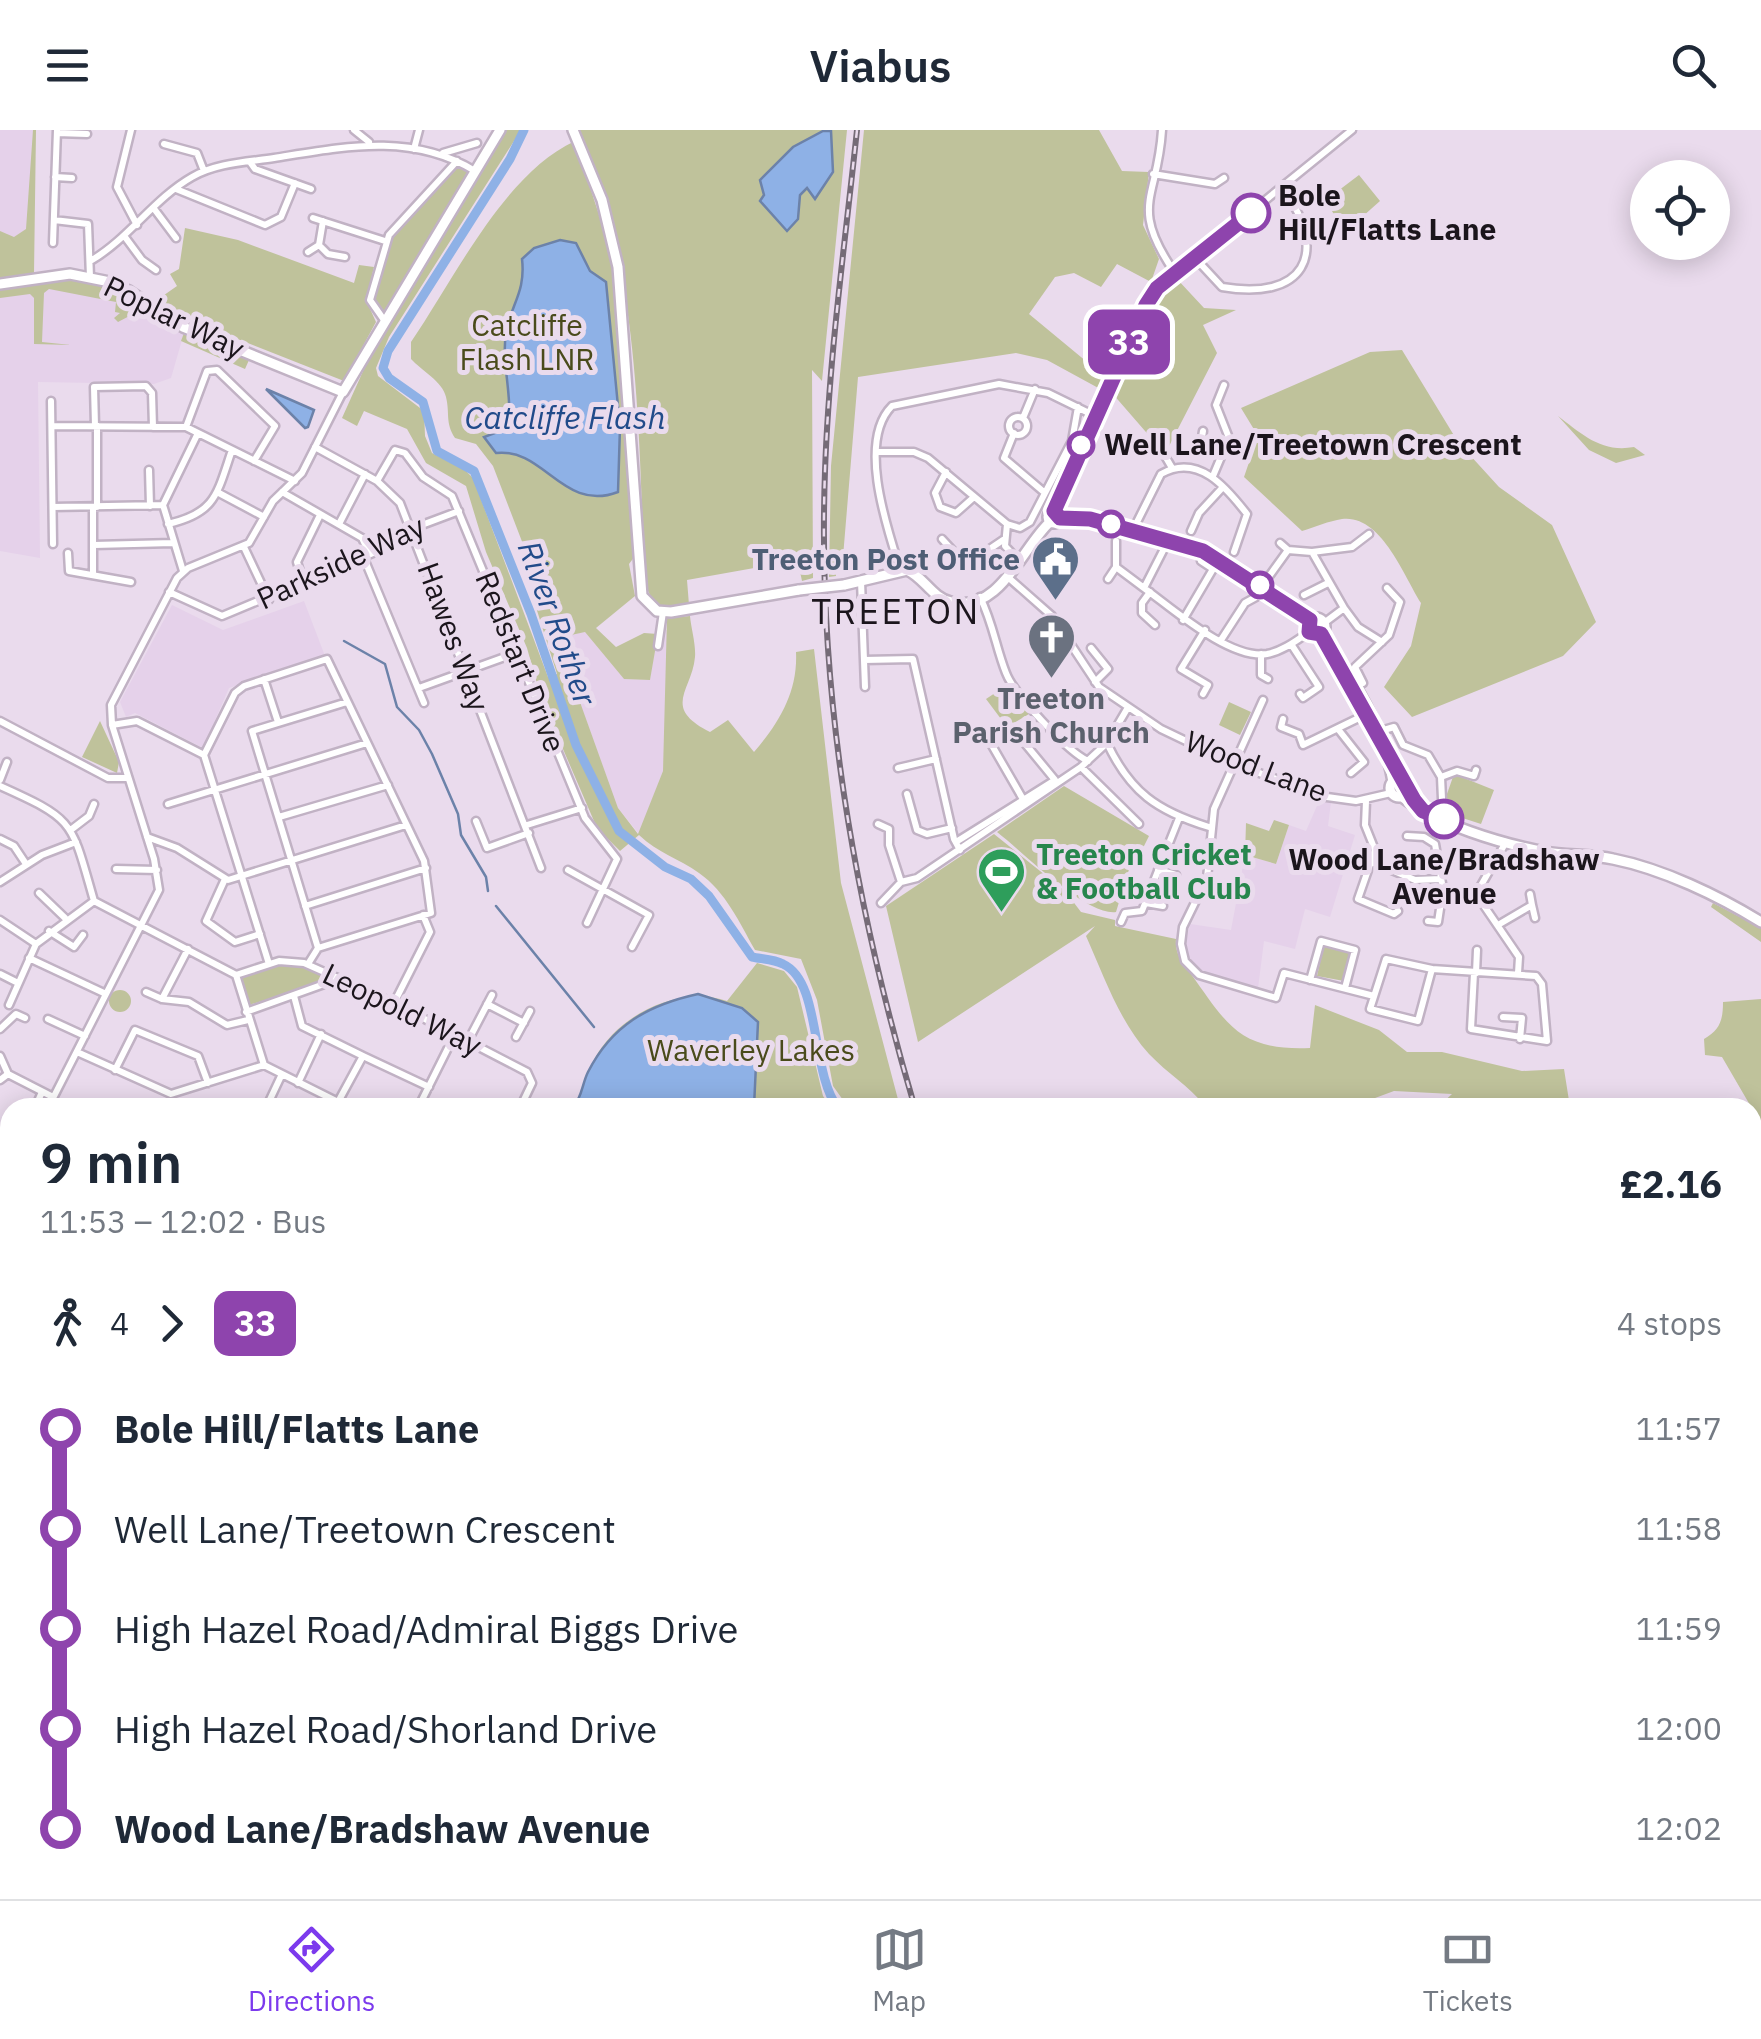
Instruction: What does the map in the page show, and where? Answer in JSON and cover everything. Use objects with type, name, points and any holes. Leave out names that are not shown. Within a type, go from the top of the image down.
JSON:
[{"type":"main road","points":[[343,392],[500,130]]},
{"type":"main road","points":[[574,130],[602,200],[618,267],[640,587],[646,603],[663,612],[844,585],[900,569],[917,574],[951,603],[980,596],[1010,579],[1019,561],[1054,517],[1090,519],[1134,530],[1214,556],[1310,620],[1318,618],[1376,733],[1395,785],[1420,808],[1544,852],[1613,858],[1703,893],[1761,922]]},
{"type":"main road","name":"Poplar Way","points":[[0,284],[59,275],[90,277],[124,288],[182,327],[343,392]]},
{"type":"main road","points":[[1310,620],[1309,632],[1323,628]]},
{"type":"main road","points":[[1395,785],[1405,794]]},
{"type":"street","points":[[131,130],[117,187],[138,225]]},
{"type":"street","points":[[354,130],[370,144]]},
{"type":"street","points":[[414,148],[419,130]]},
{"type":"street","points":[[1162,130],[1147,220],[1158,249],[1176,272]]},
{"type":"street","points":[[1054,517],[1095,416],[1157,288],[1352,130]]},
{"type":"street","points":[[54,243],[57,132],[87,134]]},
{"type":"street","points":[[442,154],[477,143]]},
{"type":"street","points":[[164,144],[197,153],[204,171]]},
{"type":"street","points":[[92,260],[117,244],[176,189],[204,171],[370,144],[442,154],[475,171]]},
{"type":"street","points":[[384,320],[370,300],[385,240],[456,160]]},
{"type":"street","points":[[250,162],[255,169],[311,189]]},
{"type":"street","points":[[1153,174],[1214,184],[1224,178]]},
{"type":"street","points":[[55,177],[72,178]]},
{"type":"street","points":[[176,189],[270,224],[281,216],[295,183]]},
{"type":"street","points":[[1195,258],[1222,287],[1256,289],[1294,278],[1303,269],[1309,241],[1305,222],[1283,188]]},
{"type":"street","points":[[155,210],[176,238]]},
{"type":"street","points":[[313,218],[385,240]]},
{"type":"street","points":[[54,220],[87,223],[90,277]]},
{"type":"street","points":[[308,252],[319,244],[323,221]]},
{"type":"street","points":[[125,237],[142,260],[156,270]]},
{"type":"street","points":[[319,244],[328,254],[345,257]]},
{"type":"street","points":[[186,427],[207,371],[217,370],[275,426],[254,461]]},
{"type":"street","points":[[900,569],[879,497],[878,452],[881,420],[898,402],[964,395],[999,384],[1035,389],[1095,416]]},
{"type":"street","points":[[1213,476],[1229,438],[1212,404],[1224,385]]},
{"type":"street","points":[[93,575],[94,387],[146,386],[152,393],[152,426]]},
{"type":"street","points":[[1035,389],[1022,418],[1010,422],[1014,434],[1004,458],[1045,493]]},
{"type":"street","points":[[0,1056],[8,1074],[53,1098],[160,890],[148,836],[112,725],[111,705],[182,572],[244,546],[282,492],[296,481],[343,392]]},
{"type":"street","points":[[52,401],[53,544]]},
{"type":"street","points":[[878,452],[921,454],[1007,524],[1025,527],[1072,441],[1078,407]]},
{"type":"street","points":[[1014,434],[1027,428],[1022,418]]},
{"type":"street","points":[[53,426],[186,427],[296,481]]},
{"type":"street","points":[[1203,430],[1200,443],[1223,453]]},
{"type":"street","points":[[182,572],[163,506],[198,433]]},
{"type":"street","name":"Hawes Way","points":[[315,447],[377,482],[400,502],[541,868]]},
{"type":"street","points":[[168,524],[201,515],[217,492],[232,450]]},
{"type":"street","name":"Redstart Drive","points":[[377,482],[395,450],[405,454],[423,477],[443,487],[459,511],[582,808],[618,860],[587,924]]},
{"type":"street","points":[[1165,456],[1172,468]]},
{"type":"street","points":[[1134,530],[1158,479],[1172,468],[1198,470],[1213,476],[1256,522]]},
{"type":"street","points":[[149,470],[150,506]]},
{"type":"street","points":[[946,472],[935,493],[940,507],[956,513],[974,497]]},
{"type":"street","points":[[339,524],[364,474]]},
{"type":"street","points":[[1191,531],[1199,513],[1224,487]]},
{"type":"street","points":[[217,492],[264,517]]},
{"type":"street","points":[[282,492],[362,538],[424,703]]},
{"type":"street","points":[[53,507],[163,506]]},
{"type":"street","name":"Parkside Way","points":[[169,592],[222,616],[269,600],[459,511]]},
{"type":"street","points":[[1234,552],[1247,514]]},
{"type":"street","points":[[304,584],[296,562],[320,515]]},
{"type":"street","points":[[942,538],[966,565],[1003,540],[1007,524]]},
{"type":"street","points":[[1280,543],[1288,550],[1312,552],[1352,546],[1368,534]]},
{"type":"street","points":[[1003,540],[1019,561]]},
{"type":"street","points":[[1155,624],[1142,613],[1142,603],[1168,540]]},
{"type":"street","points":[[1108,579],[1116,567],[1116,541]]},
{"type":"street","points":[[94,545],[173,543]]},
{"type":"street","points":[[244,546],[269,600]]},
{"type":"street","points":[[1270,576],[1288,550]]},
{"type":"street","points":[[1312,552],[1328,584],[1358,627],[1382,642]]},
{"type":"street","points":[[68,554],[69,571],[131,582]]},
{"type":"street","points":[[1182,620],[1213,568],[1202,560]]},
{"type":"street","points":[[1116,567],[1182,620],[1221,640],[1262,654],[1291,644],[1309,632]]},
{"type":"street","name":"Wood Lane","points":[[1010,579],[1052,616],[1095,682],[1127,709],[1234,764],[1327,797],[1366,800],[1395,785]]},
{"type":"street","points":[[861,580],[865,687]]},
{"type":"street","points":[[1304,595],[1328,584]]},
{"type":"street","points":[[1363,683],[1355,667],[1382,642],[1400,602],[1387,588]]},
{"type":"street","points":[[980,596],[994,626],[1010,681],[1066,745],[1088,761]]},
{"type":"street","points":[[1221,640],[1245,603],[1256,597]]},
{"type":"street","points":[[1323,628],[1344,608]]},
{"type":"street","points":[[658,646],[663,612]]},
{"type":"street","points":[[1203,694],[1211,687],[1181,669],[1205,630]]},
{"type":"street","points":[[1291,644],[1322,686],[1302,698],[1300,694]]},
{"type":"street","points":[[1091,648],[1108,668],[1095,682]]},
{"type":"street","points":[[419,688],[516,653]]},
{"type":"street","points":[[1262,654],[1260,674],[1268,679]]},
{"type":"street","points":[[864,660],[913,659],[958,846]]},
{"type":"street","points":[[204,755],[235,693],[328,660],[426,868],[430,932],[394,1002]]},
{"type":"street","points":[[264,680],[278,722]]},
{"type":"street","points":[[1263,700],[1209,827],[1207,878],[1182,928],[1183,954],[1198,976],[1276,998],[1284,973],[1374,996]]},
{"type":"street","points":[[318,948],[252,731],[347,702]]},
{"type":"street","points":[[958,846],[1081,768],[1106,743],[1127,709]]},
{"type":"street","points":[[1283,719],[1280,726],[1299,734],[1303,745],[1367,714]]},
{"type":"street","points":[[112,725],[137,720],[204,755],[269,964]]},
{"type":"street","points":[[0,721],[108,778],[128,778]]},
{"type":"street","points":[[1376,733],[1394,727],[1403,745],[1428,755],[1441,776],[1442,799]]},
{"type":"street","points":[[881,902],[901,882],[917,878],[1055,780],[1014,729]]},
{"type":"street","points":[[1338,729],[1364,762],[1351,773]]},
{"type":"street","points":[[168,804],[367,742]]},
{"type":"street","points":[[990,742],[1024,801]]},
{"type":"street","points":[[1106,743],[1135,791],[1179,818],[1209,827]]},
{"type":"street","points":[[898,768],[936,758]]},
{"type":"street","points":[[7,762],[0,783],[63,817],[72,828],[94,901],[236,975],[264,1064],[330,1098]]},
{"type":"street","points":[[1081,768],[1139,824]]},
{"type":"street","points":[[1441,776],[1457,770],[1474,776],[1476,770]]},
{"type":"street","points":[[279,817],[388,785]]},
{"type":"street","points":[[907,794],[919,832],[952,828]]},
{"type":"street","points":[[1352,907],[1373,862],[1374,844],[1365,825],[1366,800]]},
{"type":"street","points":[[72,828],[89,816],[94,804]]},
{"type":"street","points":[[476,821],[487,848],[582,808]]},
{"type":"street","points":[[1122,922],[1125,913],[1142,911],[1179,818]]},
{"type":"street","points":[[878,824],[889,830],[889,846],[901,882]]},
{"type":"street","points":[[148,836],[177,848],[226,879],[406,825]]},
{"type":"street","points":[[1407,836],[1424,837],[1436,844],[1441,879],[1438,922],[1428,921]]},
{"type":"street","points":[[0,839],[14,846],[26,864]]},
{"type":"street","points":[[1506,841],[1498,861],[1476,891],[1519,958],[1518,973]]},
{"type":"street","points":[[0,882],[26,864],[76,842]]},
{"type":"street","points":[[1373,862],[1415,880],[1441,879]]},
{"type":"street","points":[[305,906],[426,868]]},
{"type":"street","points":[[116,870],[157,870]]},
{"type":"street","points":[[568,870],[648,915],[632,947]]},
{"type":"street","points":[[1158,870],[1176,875]]},
{"type":"street","points":[[226,879],[206,921],[234,942],[260,934]]},
{"type":"street","points":[[39,893],[66,918]]},
{"type":"street","points":[[1530,894],[1535,918]]},
{"type":"street","points":[[1358,899],[1396,915]]},
{"type":"street","points":[[9,1005],[36,944],[49,930],[94,901]]},
{"type":"street","points":[[1146,903],[1163,906]]},
{"type":"street","points":[[1498,925],[1532,905]]},
{"type":"street","points":[[308,964],[318,948],[427,914]]},
{"type":"street","points":[[0,920],[36,944]]},
{"type":"street","points":[[49,930],[74,947],[83,935]]},
{"type":"street","points":[[1310,980],[1321,941],[1355,950],[1345,988]]},
{"type":"street","points":[[162,999],[188,950]]},
{"type":"street","points":[[1432,969],[1418,1020],[1370,1009],[1386,959],[1432,969],[1450,974],[1475,973],[1518,973],[1536,976],[1542,984],[1548,1035],[1543,1043],[1471,1029],[1475,973],[1477,950]]},
{"type":"street","points":[[29,958],[106,994]]},
{"type":"street","name":"Leopold Way","points":[[236,975],[291,959],[308,964],[394,1002],[532,1077],[524,1098]]},
{"type":"street","points":[[0,974],[18,983]]},
{"type":"street","points":[[146,992],[162,999],[189,1002],[228,1025],[338,980]]},
{"type":"street","points":[[468,1041],[492,995]]},
{"type":"street","points":[[294,996],[302,1026],[428,1087]]},
{"type":"street","points":[[488,1004],[524,1023]]},
{"type":"street","points":[[516,1037],[530,1011]]},
{"type":"street","points":[[0,1030],[16,1014],[25,1018]]},
{"type":"street","points":[[1503,1017],[1522,1018],[1520,1039]]},
{"type":"street","points":[[48,1019],[85,1036]]},
{"type":"street","points":[[116,1070],[135,1030],[198,1056],[208,1083]]},
{"type":"street","points":[[298,1082],[321,1034]]},
{"type":"street","points":[[423,1098],[455,1034]]},
{"type":"street","points":[[77,1052],[171,1094],[264,1064]]},
{"type":"street","points":[[340,1098],[362,1056]]},
{"type":"street","points":[[0,1080],[8,1074]]},
{"type":"street","points":[[271,1098],[282,1074]]},
{"type":"street","points":[[39,1098],[42,1092]]},
{"type":"shaded area","points":[[0,130],[36,130],[31,256],[0,263]]},
{"type":"shaded area","points":[[75,278],[115,287],[184,333],[171,378],[154,384],[38,382],[40,558],[0,551],[0,286]]},
{"type":"shaded area","points":[[304,601],[325,656],[229,688],[203,748],[135,713],[126,717],[120,702],[172,605],[223,630]]},
{"type":"shaded area","points":[[658,630],[667,630],[667,732],[663,771],[639,834],[618,808],[556,637],[585,632],[624,679],[650,680]]},
{"type":"shaded area","points":[[1320,799],[1331,802],[1328,826],[1355,835],[1330,917],[1305,909],[1295,949],[1264,941],[1258,988],[1205,974],[1191,962],[1185,946],[1190,924],[1231,930],[1245,855],[1276,864],[1289,825],[1306,831]]},
{"type":"green space","points":[[33,130],[34,273],[0,278],[0,231],[14,237],[26,229]]},
{"type":"green space","name":"Catcliffe Flash LNR","points":[[505,130],[521,130],[389,337],[376,368],[378,376],[424,411],[425,436],[432,453],[473,478],[548,677],[557,674],[534,601],[546,604],[493,466],[476,444],[455,438],[444,392],[411,359],[411,342],[504,202],[549,156],[575,141],[613,258],[635,556],[629,564],[635,596],[596,628],[616,647],[644,633],[658,634],[650,680],[624,679],[585,632],[557,638],[618,808],[638,834],[663,771],[667,618],[690,616],[695,657],[683,698],[687,715],[710,732],[728,720],[754,752],[785,706],[794,680],[796,652],[814,649],[841,883],[898,1098],[842,1098],[833,1086],[817,1000],[801,959],[755,950],[724,898],[709,881],[639,835],[620,851],[597,828],[541,698],[527,648],[486,552],[466,486],[426,463],[407,429],[364,411],[357,426],[342,418],[373,349]]},
{"type":"green space","points":[[579,130],[847,130],[822,381],[812,370],[813,578],[802,581],[798,562],[783,563],[687,580],[689,605],[668,608],[653,602],[645,584],[637,410],[625,296],[599,185]]},
{"type":"green space","points":[[864,130],[1099,130],[1122,171],[1149,172],[1143,225],[1159,259],[1151,282],[1117,264],[1101,287],[1074,273],[1055,277],[1029,314],[1087,362],[1090,372],[1107,384],[1102,390],[1047,360],[1016,353],[858,377],[843,557],[835,559],[836,576],[829,577],[831,466]]},
{"type":"green space","points":[[458,166],[467,170],[467,176],[387,309],[380,312],[374,300],[393,235]]},
{"type":"green space","points":[[1359,175],[1380,201],[1344,233],[1326,200]]},
{"type":"green space","points":[[185,228],[238,240],[354,283],[359,265],[374,267],[366,300],[376,322],[344,381],[184,318],[157,300],[177,286],[170,274],[179,269]]},
{"type":"green space","points":[[56,278],[115,287],[137,301],[139,304],[132,299],[137,312],[118,322],[114,318],[120,313],[115,312],[116,302],[49,289],[44,293],[42,342],[71,345],[34,344],[34,298],[30,294],[0,298],[0,288]]},
{"type":"green space","points":[[1177,279],[1204,308],[1236,310],[1203,325],[1217,353],[1165,454],[1112,393],[1157,294]]},
{"type":"green space","points":[[184,333],[249,360],[245,369],[181,341]]},
{"type":"green space","points":[[1402,350],[1458,442],[1499,487],[1552,525],[1596,622],[1563,656],[1412,717],[1384,687],[1411,646],[1421,603],[1390,549],[1368,526],[1342,519],[1302,531],[1244,477],[1258,436],[1241,408],[1370,352]]},
{"type":"green space","points":[[1558,416],[1602,445],[1634,447],[1645,455],[1616,463],[1589,450]]},
{"type":"green space","points":[[1010,683],[1034,711],[1007,727],[986,699]]},
{"type":"green space","points":[[1229,702],[1251,712],[1240,735],[1219,725]]},
{"type":"green space","points":[[100,721],[119,762],[117,773],[82,757]]},
{"type":"green space","points":[[1454,774],[1494,790],[1481,824],[1441,811]]},
{"type":"green space","points":[[1064,786],[1149,836],[1140,854],[1134,853],[1116,912],[1103,911],[1072,894],[997,832]]},
{"type":"green space","points":[[1274,820],[1289,825],[1276,864],[1245,855],[1246,823],[1269,831]]},
{"type":"green space","points":[[994,834],[1065,891],[1081,912],[1115,920],[1115,926],[1176,939],[1180,958],[1215,1007],[1237,1031],[1251,1039],[1286,1048],[1310,1048],[1315,1005],[1379,1030],[1407,1052],[1442,1052],[1522,1071],[1564,1069],[1569,1098],[1448,1098],[1452,1094],[1394,1091],[1375,1098],[1198,1098],[1149,1054],[1129,1027],[1086,936],[1095,926],[918,1042],[886,906]]},
{"type":"green space","points":[[1713,903],[1761,928],[1761,942],[1711,907]]},
{"type":"green space","points":[[1324,945],[1351,951],[1344,981],[1317,976]]},
{"type":"green space","points":[[290,962],[324,974],[326,981],[249,1005],[239,976]]},
{"type":"green space","name":"Waverley Lakes","points":[[757,963],[784,971],[797,987],[824,1098],[579,1098],[595,1058],[619,1028],[635,1016],[670,1000],[709,997],[727,1001]]},
{"type":"green space","points":[[120,990],[128,993],[128,1009],[120,1012],[112,1009],[109,1001],[112,993]]},
{"type":"green space","points":[[1761,999],[1761,1098],[1746,1098],[1722,1057],[1705,1055],[1704,1039],[1720,1024],[1723,1002]]},
{"type":"water","points":[[823,131],[831,131],[833,172],[815,199],[807,188],[800,195],[798,219],[787,231],[760,201],[764,195],[760,180],[793,147]]},
{"type":"water","name":"Catcliffe Flash","points":[[560,240],[576,243],[590,271],[606,282],[620,427],[618,492],[599,496],[568,487],[528,460],[496,453],[484,437],[508,428],[505,345],[522,281],[522,259],[534,248]]},
{"type":"water","points":[[266,389],[314,410],[308,427],[305,428]]},
{"type":"water","points":[[698,994],[742,1008],[758,1022],[754,1098],[578,1098],[588,1072],[608,1042],[633,1020],[663,1004]]},
{"type":"waterway","name":"River Rother","points":[[524,130],[510,159],[388,351],[383,368],[389,378],[423,402],[437,451],[474,471],[531,614],[576,745],[619,831],[665,867],[691,879],[709,896],[752,957],[779,962],[795,974],[810,1008],[823,1073],[832,1098]]},
{"type":"waterway","points":[[344,641],[385,664],[397,707],[419,730],[432,754],[458,814],[461,835],[486,877],[488,891]]},
{"type":"waterway","points":[[496,906],[594,1027]]},
{"type":"railway","points":[[857,130],[827,428],[827,633],[844,793],[857,872],[912,1098]]},
{"type":"bus line","name":"33","points":[[1251,213],[1157,288],[1059,492],[1054,511],[1060,518],[1090,519],[1203,551],[1310,620],[1309,632],[1321,634],[1334,652],[1390,764],[1408,784],[1414,800],[1423,811],[1444,819]]},
{"type":"place","name":"Bole Hill/Flatts Lane","points":[[1251,213]]},
{"type":"place","name":"Well Lane/Treetown Crescent","points":[[1081,445]]},
{"type":"place","name":"Treeton Post Office","points":[[1055,602]]},
{"type":"place","name":"Treeton Parish Church","points":[[1051,680]]},
{"type":"place","name":"Wood Lane/Bradshaw Avenue","points":[[1444,819]]},
{"type":"place","name":"Treeton Cricket & Football Club","points":[[1001,914]]},
{"type":"district","name":"TREETON","points":[[896,612]]}]
